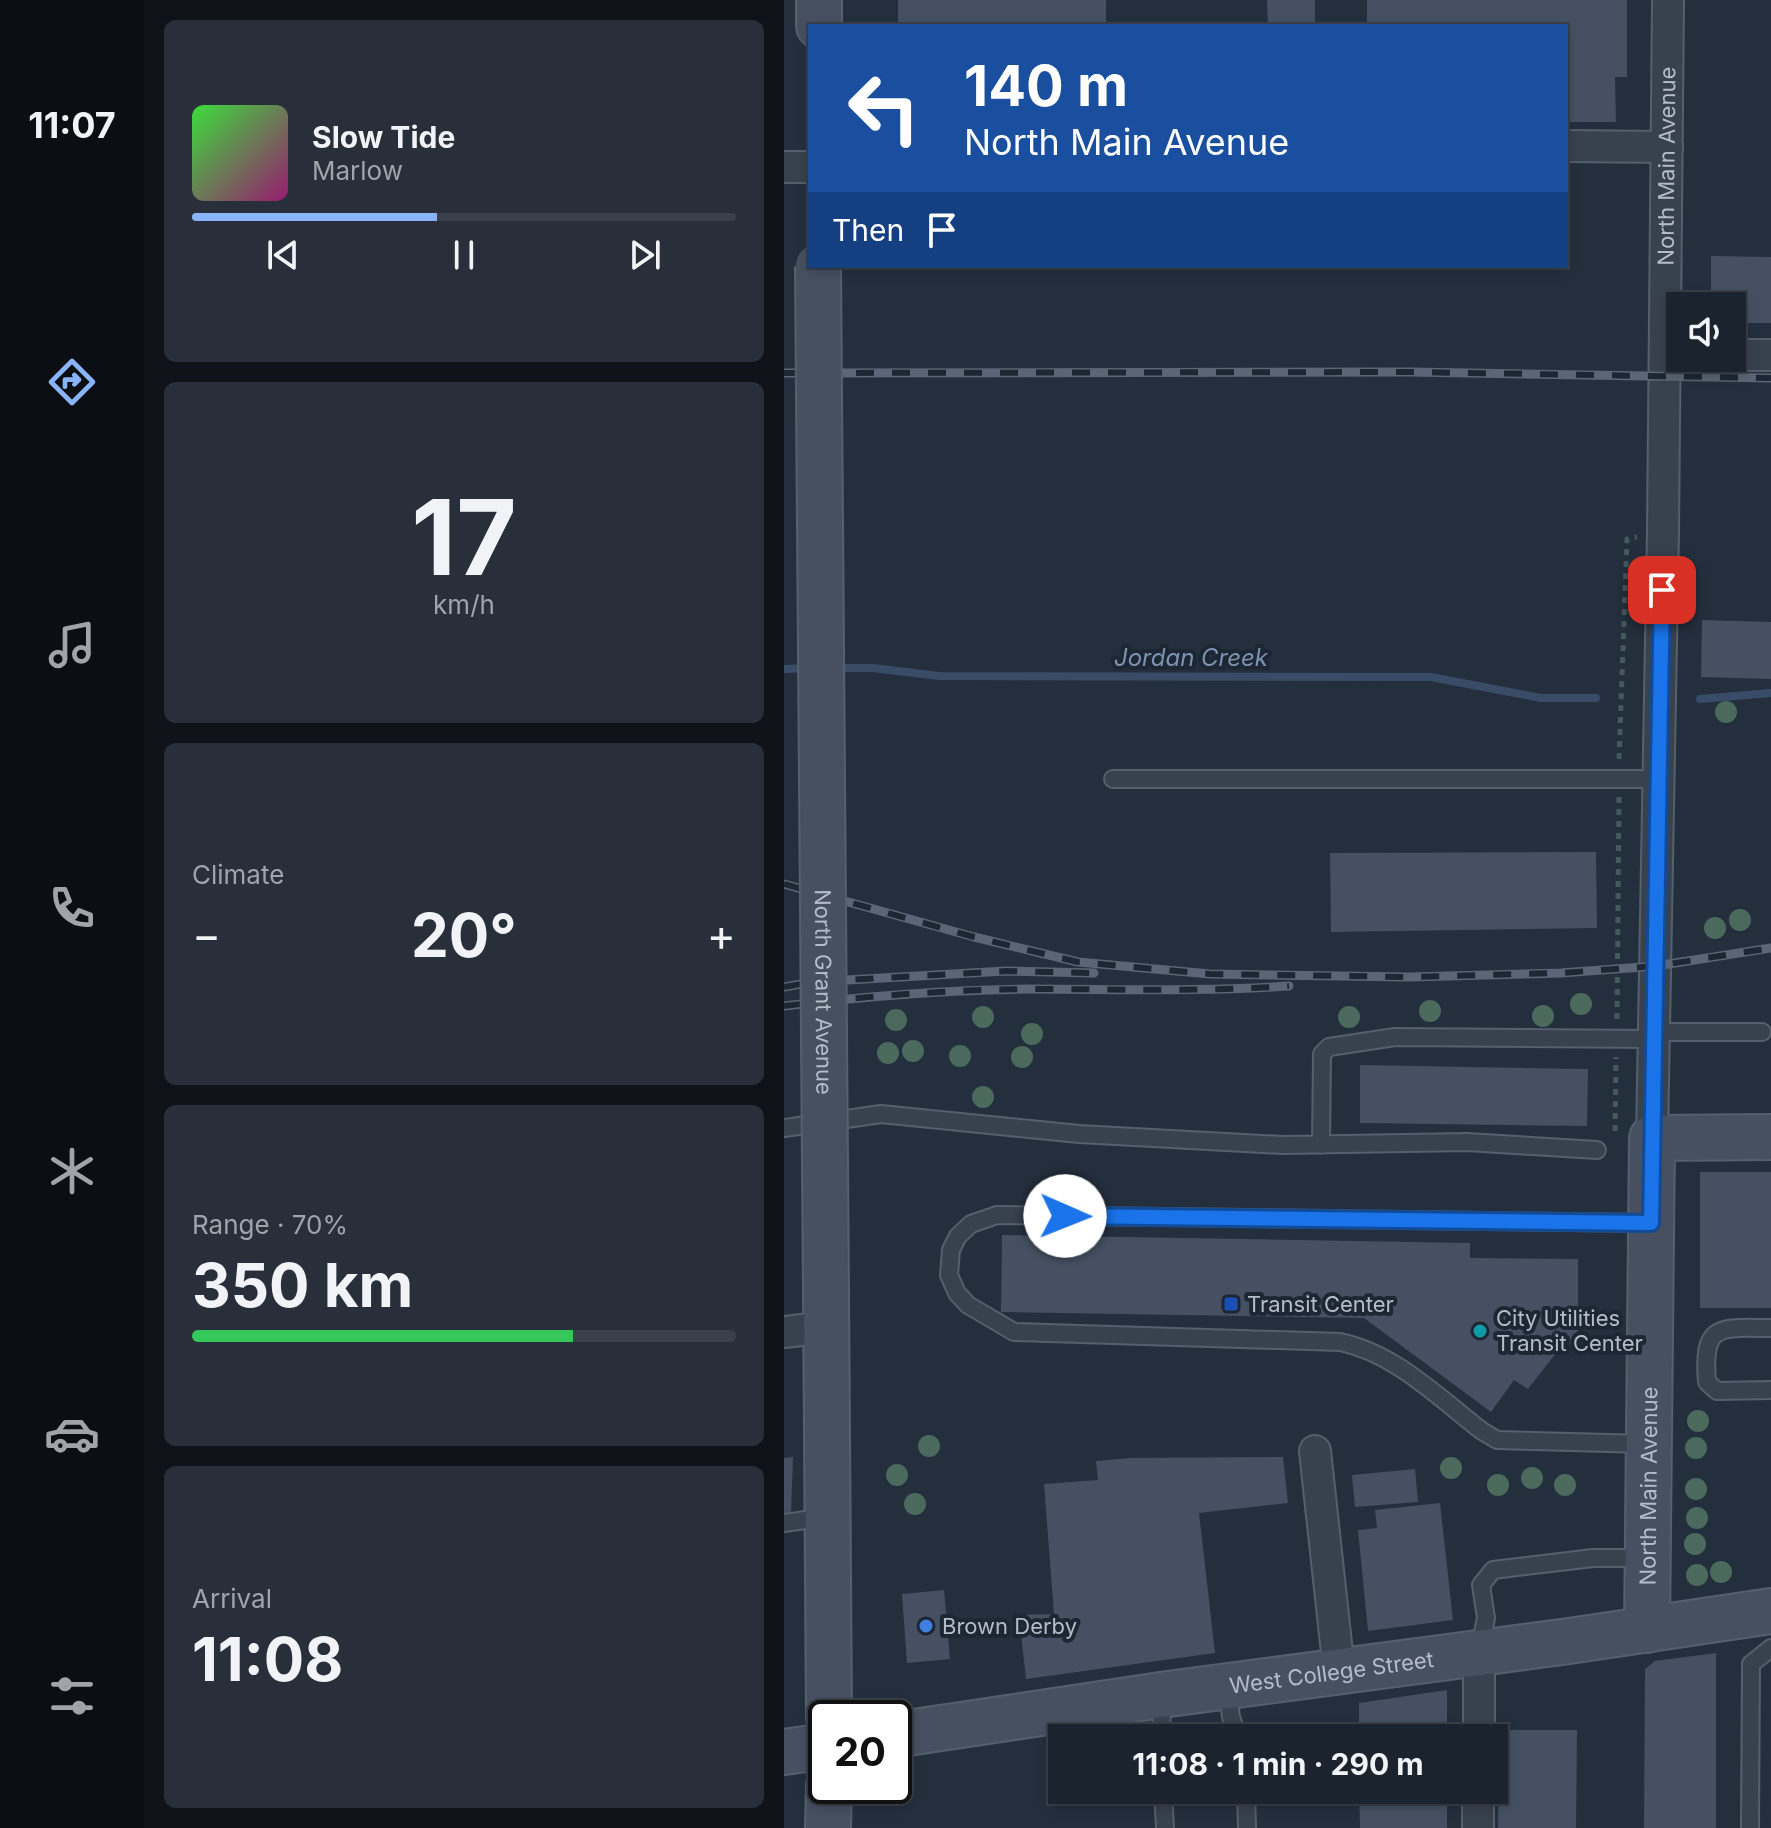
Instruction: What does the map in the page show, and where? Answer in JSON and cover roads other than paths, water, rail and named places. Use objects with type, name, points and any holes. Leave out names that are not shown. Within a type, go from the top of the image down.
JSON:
[{"type":"main road","points":[[819,0],[819,24]]},
{"type":"main road","name":"North Grant Avenue","points":[[818,268],[829,1700]]},
{"type":"main road","points":[[1634,1136],[1771,1137]]},
{"type":"main road","name":"North Main Avenue","points":[[1634,1136],[1651,1223],[1647,1630]]},
{"type":"main road","name":"West College Street","points":[[912,1732],[1161,1695],[1647,1630],[1769,1629]]},
{"type":"main road","points":[[784,1752],[808,1749]]},
{"type":"main road","points":[[828,1828],[829,1804]]},
{"type":"street","name":"North Main Avenue","points":[[1668,0],[1670,292]]},
{"type":"street","points":[[1568,146],[1667,147]]},
{"type":"street","points":[[784,167],[808,167]]},
{"type":"street","points":[[1746,355],[1771,355]]},
{"type":"street","name":"North Main Avenue","points":[[1634,1136],[1654,1036],[1663,531],[1671,372]]},
{"type":"street","points":[[784,1332],[826,1310]]},
{"type":"street","points":[[1315,1451],[1339,1671]]},
{"type":"street","points":[[1479,1653],[1479,1724]]},
{"type":"street","points":[[1478,1804],[1478,1828]]},
{"type":"lane","points":[[1113,779],[1659,779]]},
{"type":"lane","points":[[1321,1145],[1322,1054],[1329,1047],[1395,1037],[1616,1039],[1762,1032]]},
{"type":"lane","points":[[784,1128],[881,1114],[1079,1134],[1283,1145],[1467,1142],[1597,1150]]},
{"type":"lane","points":[[1649,1444],[1497,1440],[1398,1367],[1368,1349],[1345,1343],[1014,1332],[963,1300],[954,1287],[948,1266],[951,1250],[963,1230],[979,1219],[997,1215],[1651,1223]]},
{"type":"lane","points":[[1771,1328],[1724,1328],[1711,1338],[1705,1357],[1707,1382],[1717,1391],[1771,1390]]},
{"type":"lane","points":[[784,1523],[827,1517]]},
{"type":"lane","points":[[1479,1653],[1486,1618],[1481,1585],[1493,1570],[1593,1558],[1648,1558]]},
{"type":"lane","points":[[1750,1828],[1751,1664],[1769,1629]]},
{"type":"lane","points":[[1227,1686],[1233,1724]]},
{"type":"lane","points":[[1161,1695],[1162,1724]]},
{"type":"lane","points":[[1164,1804],[1165,1828]]},
{"type":"lane","points":[[1246,1804],[1247,1828]]},
{"type":"waterway","name":"Jordan Creek","points":[[784,669],[810,668]]},
{"type":"waterway","name":"Jordan Creek","points":[[836,668],[873,668],[939,676],[1431,677],[1541,698],[1596,698]]},
{"type":"waterway","name":"Jordan Creek","points":[[1700,699],[1771,693]]},
{"type":"railway","points":[[784,373],[1410,372],[1771,378]]},
{"type":"railway","points":[[784,884],[974,937],[1078,962],[1210,974],[1409,977],[1561,973],[1656,966],[1771,948]]},
{"type":"railway","points":[[784,987],[812,982],[1006,971],[1094,973]]},
{"type":"railway","points":[[784,1006],[875,996],[966,991],[1191,990],[1289,986]]},
{"type":"place","name":"Transit Center","points":[[1231,1304]]},
{"type":"place","name":"City Utilities Transit Center","points":[[1480,1331]]},
{"type":"place","name":"Brown Derby","points":[[926,1626]]}]
